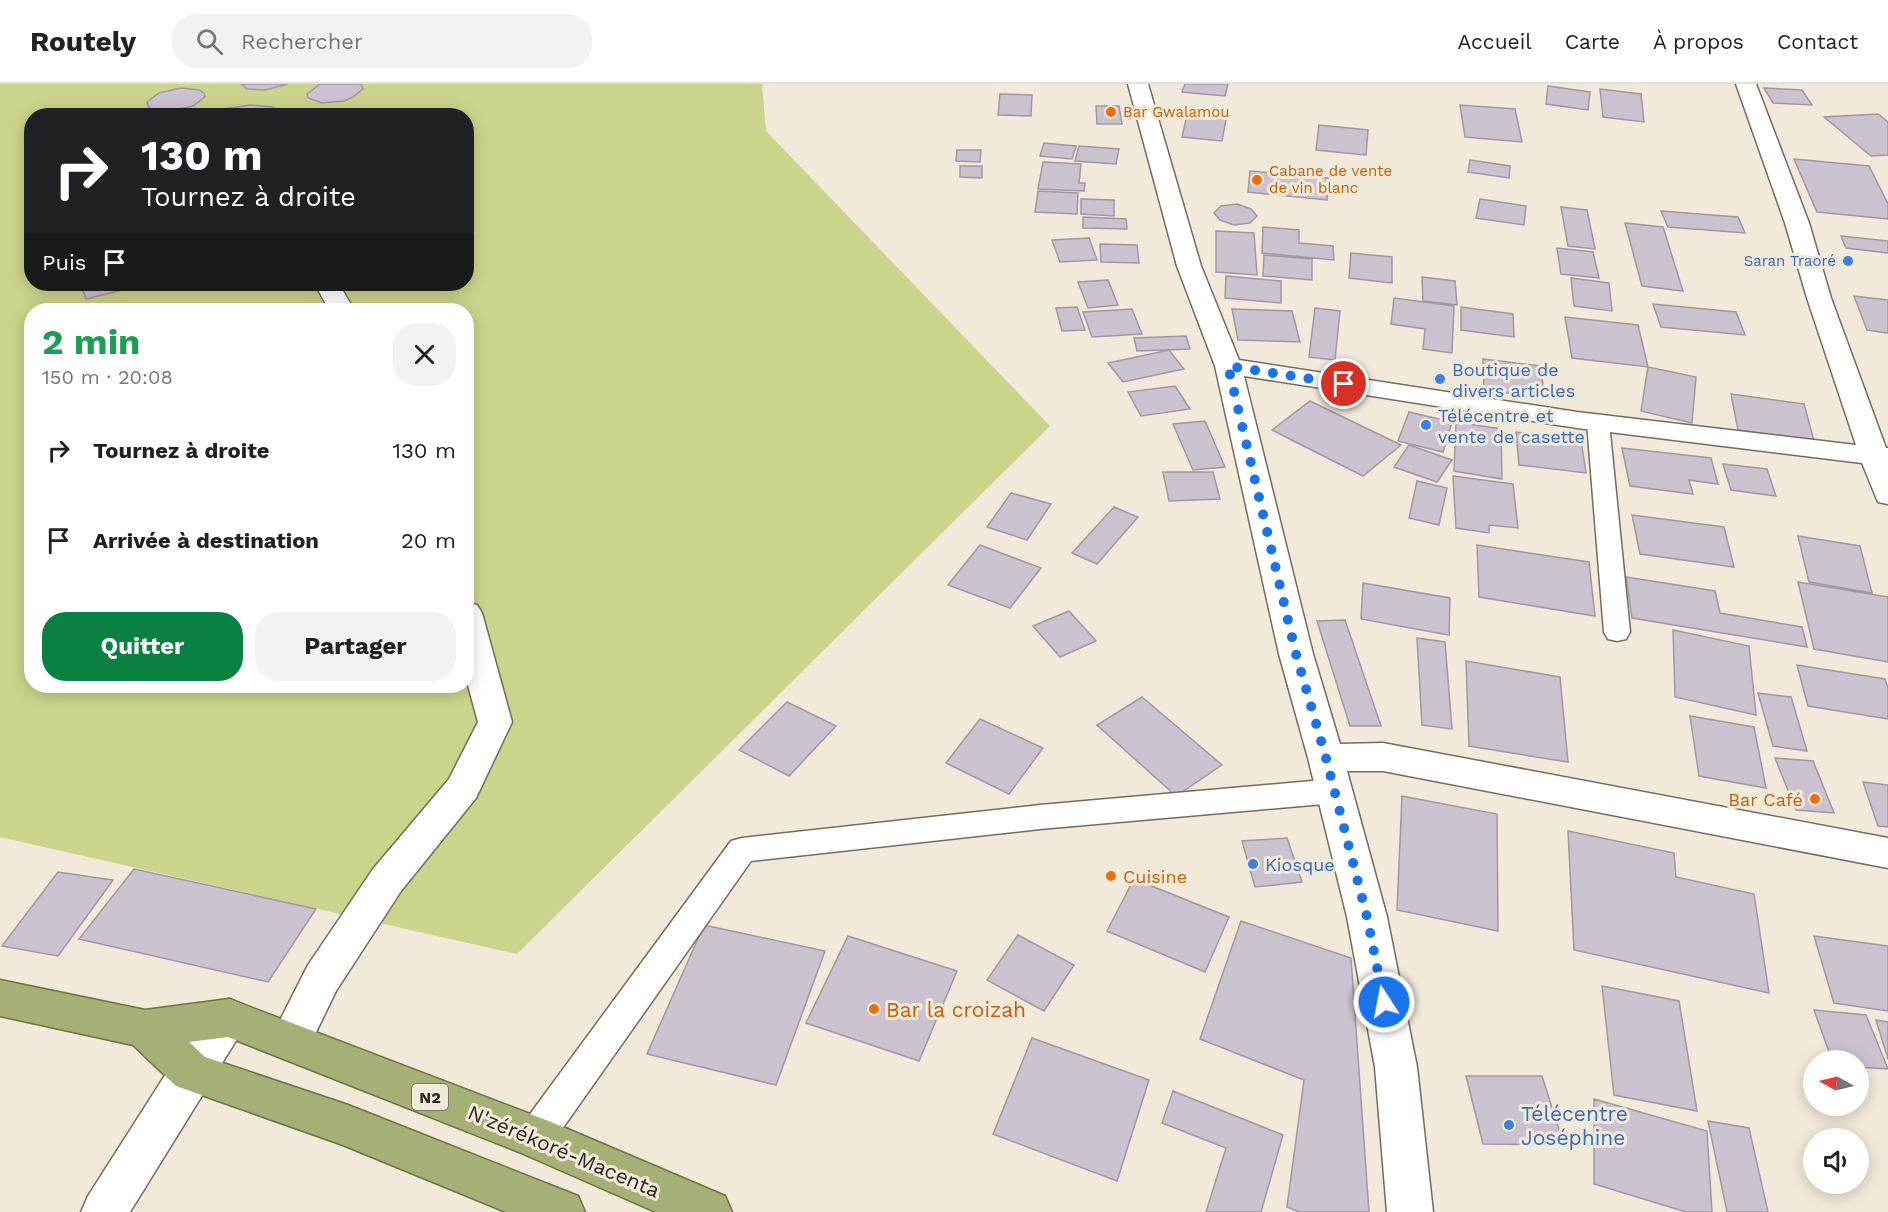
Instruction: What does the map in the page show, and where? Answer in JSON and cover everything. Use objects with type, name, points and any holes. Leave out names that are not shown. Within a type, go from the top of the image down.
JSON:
[{"type":"highway","name":"N'zérékoré-Macenta","points":[[0,998],[145,1029],[229,1018],[535,1137],[709,1212]]},
{"type":"highway","points":[[145,1029],[191,1072],[348,1126],[562,1212]]},
{"type":"street","points":[[1138,84],[1189,266],[1228,366],[1296,654],[1367,917],[1396,1066],[1410,1212]]},
{"type":"street","points":[[1746,84],[1797,223],[1819,298],[1881,456],[1888,495]]},
{"type":"street","points":[[1228,366],[1598,423],[1881,456]]},
{"type":"street","points":[[290,1042],[322,978],[387,880],[463,788],[495,722],[474,644]]},
{"type":"street","points":[[1330,774],[1383,757],[1888,853]]},
{"type":"street","points":[[104,1212],[191,1072],[229,1018]]},
{"type":"lane","points":[[1598,423],[1617,632]]},
{"type":"lane","points":[[535,1137],[742,850],[1040,817],[1330,774]]},
{"type":"green space","points":[[0,84],[762,84],[766,131],[1050,426],[517,954],[0,837]]},
{"type":"building","points":[[241,84],[288,84],[265,90],[247,89]]},
{"type":"building","points":[[320,84],[361,84],[363,89],[344,101],[322,103],[308,98],[307,94]]},
{"type":"building","points":[[1185,84],[1228,84],[1225,96],[1182,92]]},
{"type":"building","points":[[1548,86],[1590,92],[1588,110],[1546,104]]},
{"type":"building","points":[[181,88],[199,90],[204,93],[205,97],[193,106],[184,108],[150,108],[147,102],[159,93]]},
{"type":"building","points":[[1764,88],[1802,90],[1812,105],[1773,103]]},
{"type":"building","points":[[1600,89],[1641,94],[1644,122],[1603,117]]},
{"type":"building","points":[[1000,94],[1032,95],[1031,116],[998,115]]},
{"type":"building","points":[[250,105],[274,108],[230,108]]},
{"type":"building","points":[[1460,105],[1515,109],[1522,142],[1465,137]]},
{"type":"building","points":[[1096,106],[1119,106],[1122,124],[1097,124]]},
{"type":"building","points":[[1188,110],[1227,114],[1222,141],[1182,137]]},
{"type":"building","points":[[1878,114],[1888,122],[1888,155],[1871,156],[1824,117]]},
{"type":"building","points":[[1319,125],[1368,130],[1366,155],[1316,150]]},
{"type":"building","points":[[1044,143],[1076,146],[1072,159],[1040,156]]},
{"type":"building","points":[[1079,146],[1119,149],[1116,164],[1075,161]]},
{"type":"building","points":[[957,150],[981,150],[980,162],[956,161]]},
{"type":"building","points":[[1794,159],[1869,166],[1888,204],[1888,219],[1817,212]]},
{"type":"building","points":[[1470,160],[1510,166],[1509,178],[1468,172]]},
{"type":"building","points":[[1043,162],[1081,164],[1079,183],[1085,183],[1084,191],[1038,189]]},
{"type":"building","points":[[960,166],[982,166],[982,178],[960,177]]},
{"type":"building","points":[[1250,171],[1328,178],[1327,200],[1248,192]]},
{"type":"building","points":[[1038,191],[1078,193],[1077,214],[1035,212]]},
{"type":"building","points":[[1081,199],[1114,200],[1114,216],[1081,214]]},
{"type":"building","points":[[1480,199],[1526,206],[1524,225],[1476,218]]},
{"type":"building","points":[[1237,204],[1251,209],[1257,216],[1250,223],[1234,225],[1220,220],[1214,213],[1221,206]]},
{"type":"building","points":[[1561,207],[1587,210],[1595,249],[1568,246]]},
{"type":"building","points":[[1661,211],[1738,217],[1745,233],[1668,227]]},
{"type":"building","points":[[1083,217],[1126,219],[1127,229],[1083,228]]},
{"type":"building","points":[[1625,223],[1663,227],[1683,291],[1642,286]]},
{"type":"building","points":[[1263,227],[1299,230],[1299,243],[1333,246],[1334,260],[1262,253]]},
{"type":"building","points":[[1216,231],[1254,233],[1257,275],[1216,272]]},
{"type":"building","points":[[1841,236],[1888,241],[1888,253],[1846,248]]},
{"type":"building","points":[[1089,238],[1097,260],[1060,262],[1052,240]]},
{"type":"building","points":[[1100,244],[1137,245],[1139,263],[1101,262]]},
{"type":"building","points":[[1557,248],[1593,252],[1599,278],[1561,274]]},
{"type":"building","points":[[1351,253],[1392,257],[1392,283],[1349,278]]},
{"type":"building","points":[[1264,255],[1312,259],[1312,280],[1263,276]]},
{"type":"building","points":[[1226,276],[1281,281],[1281,303],[1225,298]]},
{"type":"building","points":[[1422,277],[1455,281],[1457,305],[1423,301]]},
{"type":"building","points":[[1571,278],[1609,283],[1612,311],[1574,306]]},
{"type":"building","points":[[1108,280],[1118,305],[1088,308],[1078,282]]},
{"type":"building","points":[[83,291],[117,291],[86,299]]},
{"type":"building","points":[[1854,296],[1888,300],[1888,333],[1867,330]]},
{"type":"building","points":[[1394,298],[1454,306],[1452,353],[1423,349],[1425,329],[1391,324]]},
{"type":"building","points":[[1653,304],[1736,312],[1745,335],[1661,327]]},
{"type":"building","points":[[1077,307],[1085,330],[1062,331],[1056,308]]},
{"type":"building","points":[[1461,307],[1513,314],[1514,337],[1461,330]]},
{"type":"building","points":[[1315,308],[1340,311],[1335,360],[1309,357]]},
{"type":"building","points":[[1132,309],[1142,334],[1092,337],[1083,312]]},
{"type":"building","points":[[1232,309],[1292,311],[1300,342],[1238,340]]},
{"type":"building","points":[[1565,317],[1638,325],[1648,367],[1572,358]]},
{"type":"building","points":[[1186,336],[1190,349],[1137,351],[1134,338]]},
{"type":"building","points":[[1169,350],[1184,369],[1123,382],[1108,363]]},
{"type":"building","points":[[1483,359],[1541,366],[1544,398],[1484,390]]},
{"type":"building","points":[[1648,367],[1696,377],[1692,423],[1641,411]]},
{"type":"building","points":[[1175,386],[1190,409],[1141,416],[1128,392]]},
{"type":"building","points":[[1731,394],[1804,404],[1814,441],[1738,430]]},
{"type":"building","points":[[1310,401],[1401,445],[1363,476],[1272,430]]},
{"type":"building","points":[[1409,412],[1452,422],[1443,452],[1398,441]]},
{"type":"building","points":[[1205,421],[1225,467],[1193,470],[1173,424]]},
{"type":"building","points":[[1456,422],[1501,429],[1502,479],[1454,471]]},
{"type":"building","points":[[1516,432],[1581,440],[1586,473],[1519,465]]},
{"type":"building","points":[[1409,445],[1452,460],[1437,482],[1394,467]]},
{"type":"building","points":[[1622,448],[1711,458],[1718,484],[1689,480],[1693,494],[1630,486]]},
{"type":"building","points":[[1723,464],[1767,469],[1776,496],[1731,490]]},
{"type":"building","points":[[1163,472],[1213,472],[1220,499],[1169,501]]},
{"type":"building","points":[[1453,476],[1513,484],[1518,528],[1489,525],[1489,533],[1456,528]]},
{"type":"building","points":[[1417,481],[1447,488],[1439,525],[1409,518]]},
{"type":"building","points":[[1011,493],[1051,504],[1027,540],[987,527]]},
{"type":"building","points":[[1114,507],[1138,517],[1097,564],[1072,553]]},
{"type":"building","points":[[1632,515],[1724,527],[1734,567],[1640,554]]},
{"type":"building","points":[[1798,536],[1860,546],[1872,593],[1809,582]]},
{"type":"building","points":[[980,545],[1041,568],[1010,608],[948,585]]},
{"type":"building","points":[[1477,545],[1589,562],[1595,616],[1479,597]]},
{"type":"building","points":[[1626,577],[1715,591],[1720,613],[1802,627],[1807,647],[1632,618]]},
{"type":"building","points":[[1798,582],[1888,597],[1888,662],[1814,649]]},
{"type":"building","points":[[1363,583],[1450,598],[1449,635],[1361,619]]},
{"type":"building","points":[[1069,611],[1096,641],[1060,657],[1033,626]]},
{"type":"building","points":[[1345,620],[1381,726],[1350,726],[1317,621]]},
{"type":"building","points":[[1673,630],[1749,646],[1756,715],[1675,697]]},
{"type":"building","points":[[1417,638],[1445,642],[1452,729],[1422,725]]},
{"type":"building","points":[[1466,661],[1560,677],[1568,762],[1469,746]]},
{"type":"building","points":[[1797,665],[1885,679],[1888,688],[1888,719],[1808,706]]},
{"type":"building","points":[[1758,693],[1791,697],[1807,751],[1773,746]]},
{"type":"building","points":[[1142,697],[1222,765],[1176,796],[1097,725]]},
{"type":"building","points":[[787,702],[836,726],[789,776],[739,750]]},
{"type":"building","points":[[1690,716],[1754,727],[1766,788],[1699,776]]},
{"type":"building","points":[[980,719],[1043,748],[1009,794],[946,763]]},
{"type":"building","points":[[1775,758],[1813,761],[1834,813],[1796,810]]},
{"type":"building","points":[[1863,782],[1888,785],[1888,827],[1878,826]]},
{"type":"building","points":[[1402,796],[1497,814],[1498,931],[1397,910]]},
{"type":"building","points":[[1568,831],[1674,853],[1676,877],[1754,894],[1769,993],[1574,950]]},
{"type":"building","points":[[1287,838],[1302,882],[1255,887],[1242,841]]},
{"type":"building","points":[[134,869],[316,909],[268,982],[79,939]]},
{"type":"building","points":[[58,872],[113,880],[58,956],[2,946]]},
{"type":"building","points":[[1134,879],[1229,917],[1205,972],[1107,931]]},
{"type":"building","points":[[1241,921],[1351,958],[1369,1212],[1299,1212],[1287,1207],[1304,1080],[1200,1039]]},
{"type":"building","points":[[704,925],[825,951],[776,1085],[647,1054]]},
{"type":"building","points":[[1018,935],[1074,965],[1044,1011],[987,980]]},
{"type":"building","points":[[848,936],[957,971],[919,1061],[806,1023]]},
{"type":"building","points":[[1814,936],[1888,946],[1888,1011],[1834,1003]]},
{"type":"building","points":[[1602,986],[1679,1001],[1697,1111],[1614,1095]]},
{"type":"building","points":[[1814,1010],[1866,1015],[1888,1069],[1869,1068],[1869,1050],[1828,1050]]},
{"type":"building","points":[[1876,1020],[1888,1022],[1888,1059]]},
{"type":"building","points":[[1032,1038],[1149,1080],[1117,1181],[993,1134]]},
{"type":"building","points":[[1466,1076],[1542,1076],[1564,1145],[1483,1144]]},
{"type":"building","points":[[1173,1091],[1283,1135],[1261,1212],[1206,1212],[1226,1148],[1162,1123]]},
{"type":"building","points":[[1594,1099],[1707,1131],[1712,1212],[1686,1212],[1594,1184]]},
{"type":"building","points":[[1708,1121],[1749,1128],[1768,1212],[1727,1212]]},
{"type":"place","name":"Bar Gwalamou","points":[[1111,112]]},
{"type":"place","name":"Cabane de vente de vin blanc","points":[[1257,180]]},
{"type":"place","name":"Saran Traoré","points":[[1848,261]]},
{"type":"place","name":"Boutique de divers articles","points":[[1440,379]]},
{"type":"place","name":"Télécentre et vente de casette","points":[[1426,425]]},
{"type":"place","name":"Bar Café","points":[[1815,799]]},
{"type":"place","name":"Kiosque","points":[[1253,864]]},
{"type":"place","name":"Cuisine","points":[[1111,876]]},
{"type":"place","name":"Bar la croizah","points":[[874,1009]]},
{"type":"place","name":"Télécentre Joséphine","points":[[1509,1125]]},
{"type":"route","points":[[1344,384],[1228,366],[1296,654],[1326,758],[1367,917],[1384,1002]]}]
